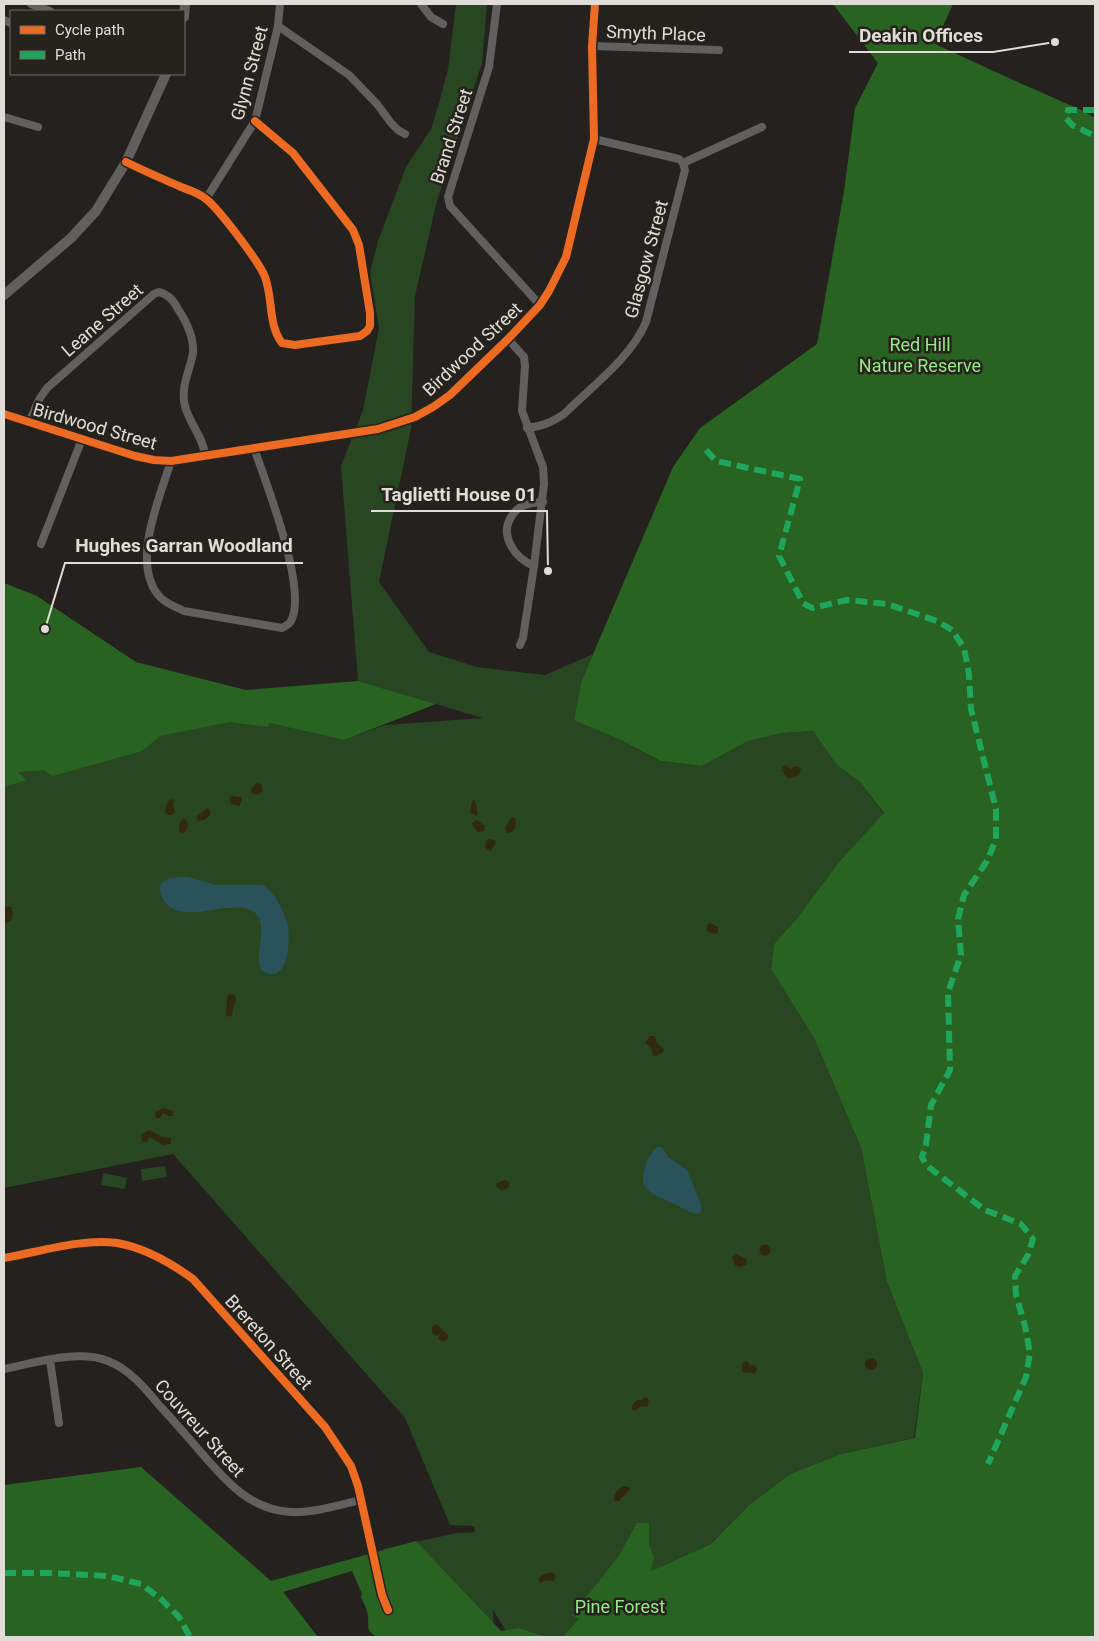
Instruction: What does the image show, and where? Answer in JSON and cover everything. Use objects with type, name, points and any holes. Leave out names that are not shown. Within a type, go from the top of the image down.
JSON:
[{"type":"street","points":[[31,4],[47,10]]},
{"type":"street","name":"Glynn Street","points":[[206,199],[255,121],[278,26],[280,4]]},
{"type":"street","points":[[421,4],[431,17],[443,24]]},
{"type":"street","name":"Brand Street","points":[[497,4],[489,67],[450,189],[448,202],[540,305]]},
{"type":"street","name":"Birdwood Street","points":[[4,414],[145,458],[171,461],[378,428],[415,417],[433,407],[450,394],[508,339],[540,305],[566,257],[594,140],[592,46],[595,4]]},
{"type":"street","points":[[278,26],[349,75],[378,104],[391,123],[405,134]]},
{"type":"street","name":"Smyth Place","points":[[592,46],[719,50]]},
{"type":"street","points":[[4,296],[71,238],[89,220],[104,200],[126,162],[166,75]]},
{"type":"street","points":[[4,117],[38,127]]},
{"type":"street","points":[[126,162],[206,199],[255,259],[264,275],[268,288],[274,328],[277,337],[282,343],[294,344],[360,336],[367,331],[370,323],[370,314],[359,244],[353,230],[293,153],[255,121]]},
{"type":"street","points":[[594,140],[670,157],[683,163],[762,127]]},
{"type":"street","name":"Glasgow Street","points":[[527,428],[543,426],[564,414],[629,352],[640,335],[646,322],[685,170],[683,163]]},
{"type":"street","name":"Leane Street","points":[[29,422],[40,398],[47,388],[154,294],[159,292],[168,295],[174,301],[182,314],[192,339],[193,351],[184,390],[184,404],[188,418],[205,450],[205,456]]},
{"type":"street","points":[[508,339],[524,357],[522,411],[543,467],[542,502],[534,566],[523,638],[520,645]]},
{"type":"street","points":[[40,544],[82,439]]},
{"type":"street","points":[[171,461],[156,507],[148,542],[148,573],[153,587],[161,598],[172,606],[184,611],[282,628],[290,623],[294,614],[291,565],[277,513],[254,448]]},
{"type":"street","points":[[534,566],[524,562],[517,555],[509,544],[507,534],[509,522],[514,512],[531,503],[542,502]]},
{"type":"street","name":"Brereton Street","points":[[4,1258],[84,1243],[117,1243],[145,1251],[172,1264],[193,1279],[325,1427],[351,1466],[362,1500],[382,1595],[388,1610]]},
{"type":"street","name":"Couvreur Street","points":[[4,1369],[50,1360],[88,1357],[107,1360],[122,1368],[144,1388],[227,1482],[251,1500],[269,1508],[291,1512],[318,1509],[362,1500]]},
{"type":"street","points":[[50,1360],[59,1423]]},
{"type":"green space","points":[[456,4],[487,4],[482,63],[437,201],[415,296],[411,429],[379,582],[429,652],[477,667],[545,675],[593,654],[582,680],[619,739],[659,761],[702,766],[748,741],[783,733],[814,731],[837,765],[860,782],[884,814],[839,862],[798,917],[774,944],[771,969],[814,1038],[861,1148],[887,1282],[923,1373],[914,1438],[841,1454],[790,1474],[748,1506],[711,1544],[633,1579],[611,1586],[563,1636],[558,1637],[510,1637],[493,1610],[494,1637],[395,1592],[383,1549],[457,1533],[475,1532],[474,1526],[450,1525],[405,1418],[173,1154],[4,1188],[4,718],[186,704],[344,740],[385,725],[483,718],[358,681],[341,466],[363,410],[379,328],[370,273],[378,241],[406,167],[431,129],[448,69]]},
{"type":"green space","name":"Red Hill Nature Reserve","points":[[833,4],[953,4],[935,44],[1095,118],[1095,1637],[558,1637],[563,1636],[579,1619],[572,1615],[618,1557],[637,1523],[649,1523],[649,1545],[654,1557],[651,1571],[711,1544],[748,1506],[790,1474],[841,1454],[915,1438],[923,1373],[887,1282],[861,1148],[814,1038],[771,969],[774,944],[798,917],[839,862],[884,813],[860,782],[837,765],[813,731],[783,733],[748,741],[702,766],[660,761],[619,739],[574,720],[582,680],[673,467],[700,428],[817,344],[844,191],[855,108],[878,63]]},
{"type":"green space","points":[[4,583],[37,596],[136,662],[246,690],[358,681],[436,704],[344,740],[269,723],[268,727],[230,722],[160,736],[142,751],[53,776],[44,770],[18,772],[26,780],[4,787]]},
{"type":"green space","points":[[165,1166],[167,1177],[142,1181],[141,1169]]},
{"type":"green space","points":[[103,1173],[127,1178],[125,1189],[101,1185]]},
{"type":"green space","points":[[141,1467],[271,1581],[416,1541],[501,1631],[518,1628],[543,1637],[377,1637],[369,1630],[368,1613],[352,1571],[283,1592],[318,1637],[4,1637],[4,1485]]},
{"type":"sand","points":[[786,765],[791,770],[794,766],[799,767],[801,770],[799,775],[789,779],[781,770]]},
{"type":"sand","points":[[257,782],[261,784],[263,791],[258,795],[252,793],[251,789]]},
{"type":"sand","points":[[231,796],[241,797],[242,801],[239,806],[231,804],[229,799]]},
{"type":"sand","points":[[172,799],[175,812],[172,815],[168,815],[165,812],[166,806],[169,800]]},
{"type":"sand","points":[[475,800],[478,813],[476,816],[470,812],[472,801]]},
{"type":"sand","points":[[207,808],[210,810],[210,815],[204,820],[198,821],[197,816]]},
{"type":"sand","points":[[512,817],[516,819],[515,829],[507,833],[505,828]]},
{"type":"sand","points":[[184,819],[187,821],[188,826],[184,833],[181,834],[179,826]]},
{"type":"sand","points":[[477,820],[485,826],[484,831],[478,832],[474,828],[472,823]]},
{"type":"sand","points":[[488,839],[496,842],[491,851],[487,850],[485,846]]},
{"type":"sand","points":[[4,907],[11,907],[13,914],[11,921],[4,924]]},
{"type":"sand","points":[[710,923],[718,927],[718,933],[714,934],[707,931],[707,925]]},
{"type":"sand","points":[[229,994],[234,995],[236,998],[230,1017],[226,1015],[227,997]]},
{"type":"sand","points":[[650,1036],[655,1036],[657,1043],[664,1049],[663,1052],[656,1056],[653,1055],[651,1048],[645,1043]]},
{"type":"sand","points":[[163,1108],[173,1111],[173,1116],[163,1113],[160,1118],[156,1118],[155,1112]]},
{"type":"sand","points":[[149,1130],[162,1137],[171,1138],[171,1144],[163,1145],[150,1137],[147,1142],[143,1142],[142,1134]]},
{"type":"sand","points":[[505,1180],[509,1182],[509,1187],[502,1191],[496,1186],[497,1183]]},
{"type":"sand","points":[[765,1244],[771,1250],[765,1256],[759,1250]]},
{"type":"sand","points":[[736,1254],[746,1259],[746,1265],[739,1267],[735,1265],[732,1257]]},
{"type":"sand","points":[[436,1324],[448,1335],[444,1342],[438,1339],[440,1334],[436,1336],[432,1333],[432,1327]]},
{"type":"sand","points":[[871,1358],[877,1364],[871,1370],[865,1364]]},
{"type":"sand","points":[[745,1361],[749,1363],[749,1366],[756,1366],[755,1373],[742,1372],[742,1364]]},
{"type":"sand","points":[[646,1397],[649,1400],[647,1407],[641,1406],[635,1411],[632,1409],[637,1400]]},
{"type":"sand","points":[[622,1486],[629,1487],[630,1489],[619,1501],[614,1501],[614,1495]]},
{"type":"sand","points":[[552,1572],[556,1575],[554,1581],[546,1580],[541,1583],[539,1582],[538,1579],[542,1575]]},
{"type":"water","points":[[188,877],[216,885],[262,885],[267,888],[282,909],[288,926],[287,956],[281,969],[276,973],[270,974],[262,970],[259,963],[260,921],[255,913],[236,907],[183,912],[168,906],[162,898],[161,883],[169,878]]},
{"type":"water","points":[[658,1147],[662,1147],[668,1157],[687,1170],[701,1204],[701,1211],[698,1214],[658,1197],[644,1185],[644,1171],[647,1162],[653,1151]]},
{"type":"marked path","points":[[1095,110],[1068,110],[1066,118],[1072,125],[1095,136]]},
{"type":"marked path","points":[[706,450],[716,461],[800,479],[779,556],[803,603],[812,608],[847,600],[887,604],[937,621],[952,630],[964,648],[969,674],[971,709],[996,809],[996,839],[987,861],[964,895],[958,919],[961,955],[948,992],[950,1070],[931,1105],[926,1145],[922,1157],[926,1165],[985,1210],[1021,1224],[1033,1239],[1028,1255],[1015,1276],[1016,1295],[1030,1353],[1026,1377],[988,1464]]},
{"type":"marked path","points":[[4,1573],[108,1576],[141,1584],[161,1599],[179,1617],[190,1637]]},
{"type":"cycle path","points":[[4,414],[135,456],[171,461],[378,429],[415,417],[433,407],[450,395],[540,305],[566,257],[594,139],[592,46],[595,4]]},
{"type":"cycle path","points":[[126,162],[200,195],[220,213],[262,270],[267,285],[275,328],[282,343],[295,345],[360,336],[370,326],[370,313],[359,245],[353,230],[293,153],[255,121]]},
{"type":"cycle path","points":[[4,1258],[60,1246],[90,1242],[117,1243],[138,1248],[158,1257],[193,1279],[325,1427],[351,1466],[358,1486],[382,1595],[388,1610]]},
{"type":"place","name":"Deakin Offices","points":[[1055,42]]},
{"type":"place","name":"Taglietti House 01","points":[[548,571]]},
{"type":"place","name":"Hughes Garran Woodland","points":[[45,629]]},
{"type":"park label","name":"Pine Forest","points":[[620,1606]]}]
